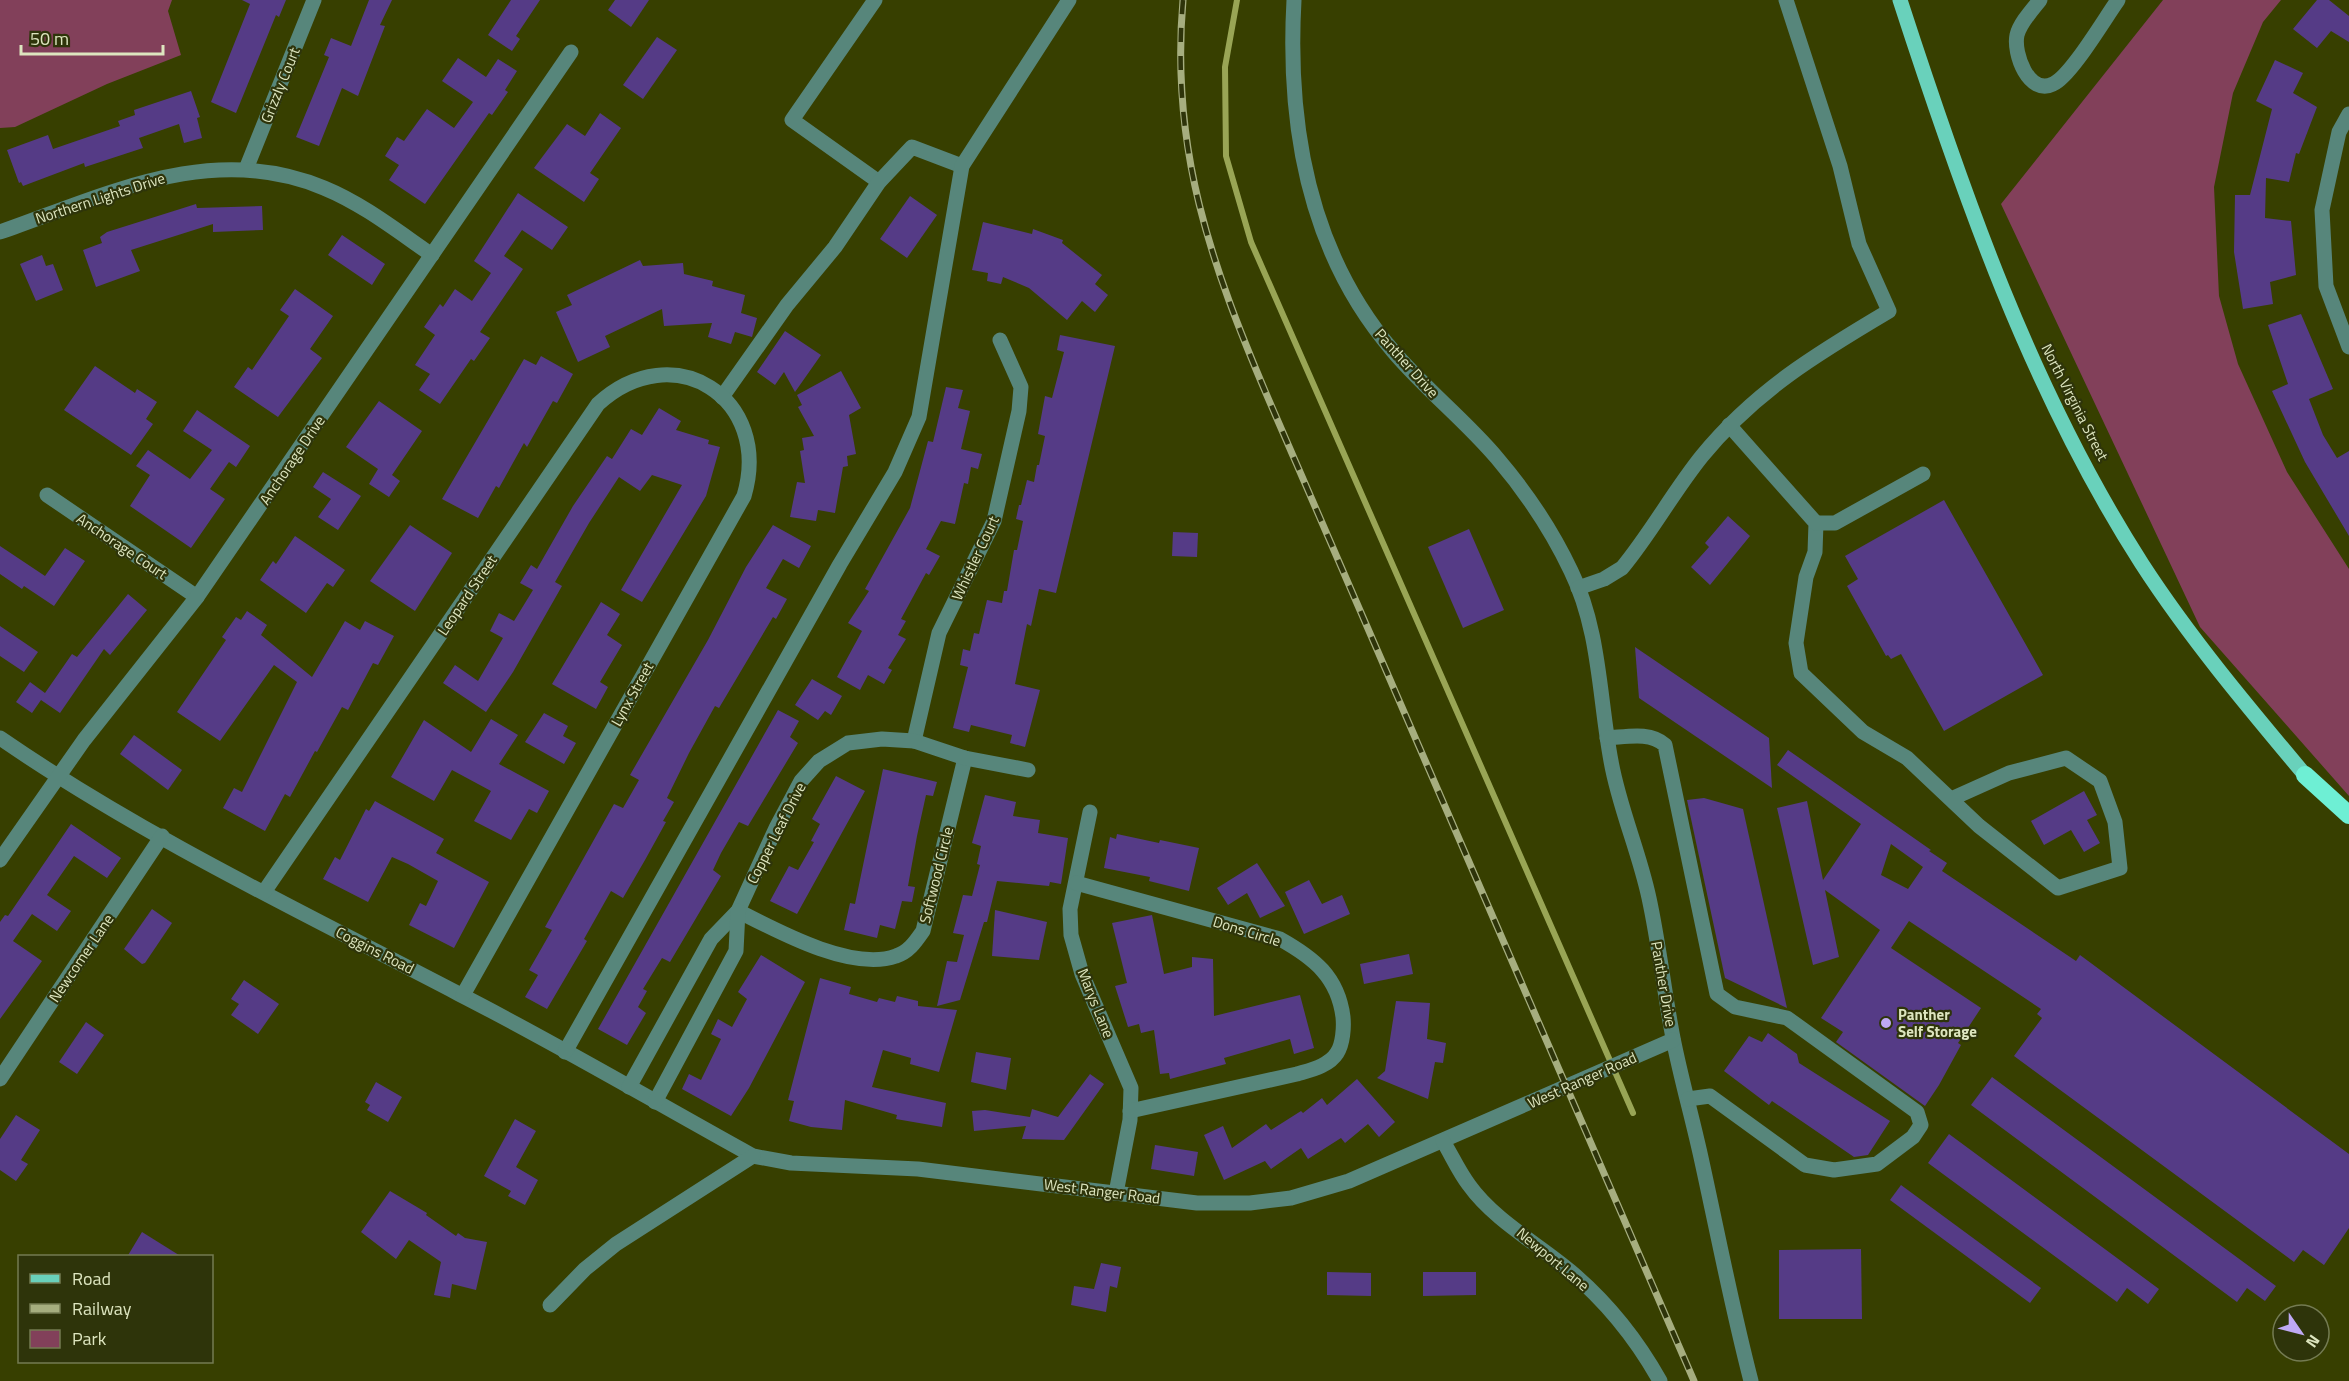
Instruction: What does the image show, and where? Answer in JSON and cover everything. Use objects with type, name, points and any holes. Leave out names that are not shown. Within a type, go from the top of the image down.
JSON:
[{"type":"highway","points":[[2305,775],[2349,815]]},
{"type":"main road","name":"North Virginia Street","points":[[1900,0],[1998,281],[2070,437],[2142,563],[2233,690],[2305,775]]},
{"type":"street","name":"Grizzly Court","points":[[246,169],[314,0]]},
{"type":"street","points":[[875,0],[792,120],[879,182]]},
{"type":"street","points":[[565,1052],[840,564],[895,472],[919,417],[962,166],[1069,0]]},
{"type":"street","name":"Panther Drive","points":[[1294,0],[1292,59],[1299,145],[1311,196],[1329,246],[1346,282],[1367,318],[1394,352],[1496,457],[1525,494],[1560,551],[1578,588],[1594,641],[1611,763],[1649,897],[1673,1040],[1751,1381]]},
{"type":"street","points":[[1578,588],[1604,579],[1622,568],[1701,458],[1729,425],[1764,392],[1803,362],[1889,310],[1859,244],[1840,166],[1786,0]]},
{"type":"street","points":[[2040,0],[2017,34],[2017,43],[2030,80],[2037,86],[2055,84],[2066,73],[2118,0]]},
{"type":"street","name":"Anchorage Drive","points":[[0,860],[57,777],[197,597],[572,52]]},
{"type":"street","points":[[2349,114],[2339,132],[2322,210],[2326,286],[2349,347]]},
{"type":"street","points":[[718,394],[835,247],[879,182],[912,147],[962,166]]},
{"type":"street","name":"Northern Lights Drive","points":[[0,232],[145,181],[178,173],[212,169],[246,169],[292,177],[324,188],[356,203],[432,255]]},
{"type":"street","name":"Whistler Court","points":[[914,741],[939,633],[994,521],[1019,411],[1021,387],[1000,340]]},
{"type":"street","name":"Leopard Street","points":[[264,892],[598,404],[627,382],[646,376],[669,374],[689,378],[718,394]]},
{"type":"street","name":"Lynx Street","points":[[463,995],[744,496],[751,459],[748,440],[741,421],[718,394]]},
{"type":"street","points":[[1729,425],[1816,523],[1815,552],[1806,577],[1796,643],[1801,673],[1863,732],[1907,758],[1979,826],[2058,888],[2120,868],[2115,822],[2100,781],[2066,758],[2009,773],[1951,799]]},
{"type":"street","points":[[1816,523],[1835,523],[1923,474]]},
{"type":"street","name":"Anchorage Court","points":[[47,495],[197,597]]},
{"type":"street","points":[[1607,738],[1649,736],[1658,738],[1665,745],[1717,994],[1735,1007],[1787,1018],[1917,1112],[1921,1125],[1913,1137],[1877,1164],[1834,1170],[1805,1165],[1710,1096],[1688,1099]]},
{"type":"street","name":"Coggins Road","points":[[0,738],[57,777],[162,836],[264,892],[463,995],[753,1156]]},
{"type":"street","name":"Copper Leaf Drive","points":[[629,1087],[711,939],[738,911],[776,828],[801,781],[819,761],[848,743],[882,739],[914,741],[965,758],[1028,770]]},
{"type":"street","name":"Softwood Circle","points":[[738,911],[809,945],[830,951],[873,961],[898,956],[912,946],[923,931],[965,758]]},
{"type":"street","name":"Marys Lane","points":[[1090,812],[1070,909],[1071,935],[1082,974],[1131,1088],[1130,1111],[1116,1193]]},
{"type":"street","name":"Newcomer Lane","points":[[0,1079],[162,836]]},
{"type":"street","name":"Dons Circle","points":[[1076,883],[1280,939],[1306,954],[1323,971],[1340,996],[1344,1027],[1337,1053],[1321,1066],[1297,1074],[1130,1111]]},
{"type":"street","name":"Copper Leaf Drive","points":[[655,1102],[736,951],[738,911]]},
{"type":"street","name":"West Ranger Road","points":[[753,1156],[791,1163],[918,1169],[1197,1203],[1250,1203],[1291,1198],[1349,1181],[1673,1040]]},
{"type":"street","name":"Newport Lane","points":[[1443,1141],[1469,1186],[1486,1205],[1571,1272],[1607,1305],[1628,1330],[1660,1381]]},
{"type":"street","points":[[550,1305],[585,1269],[616,1244],[753,1156]]},
{"type":"green space","points":[[0,0],[172,0],[168,11],[181,55],[107,84],[15,127],[0,128]]},
{"type":"green space","points":[[2163,0],[2281,0],[2263,22],[2233,93],[2214,187],[2219,296],[2238,364],[2287,472],[2349,569],[2349,796],[2200,627],[2001,204]]},
{"type":"building","points":[[242,0],[286,0],[279,17],[276,15],[236,113],[211,102],[250,4]]},
{"type":"building","points":[[369,0],[392,0],[380,25],[385,26],[358,96],[342,88],[319,146],[296,137],[329,57],[324,55],[331,38],[351,46]]},
{"type":"building","points":[[511,0],[540,0],[516,36],[520,39],[512,51],[488,35]]},
{"type":"building","points":[[615,0],[649,0],[631,27],[608,10]]},
{"type":"building","points":[[2317,0],[2329,0],[2349,16],[2349,42],[2331,31],[2317,48],[2293,29]]},
{"type":"building","points":[[657,37],[677,50],[643,99],[623,85]]},
{"type":"building","points":[[458,58],[486,77],[498,59],[517,71],[505,90],[508,92],[492,115],[489,113],[425,204],[389,180],[399,165],[385,156],[397,137],[404,141],[427,109],[454,128],[473,102],[442,81]]},
{"type":"building","points":[[2275,60],[2303,73],[2293,93],[2317,107],[2299,154],[2296,153],[2289,182],[2266,178],[2265,218],[2291,221],[2296,275],[2270,282],[2273,304],[2243,309],[2234,252],[2235,195],[2250,195],[2272,109],[2256,101]]},
{"type":"building","points":[[191,91],[200,117],[197,118],[202,138],[184,143],[179,124],[139,138],[143,148],[85,167],[84,163],[23,186],[21,182],[19,183],[7,150],[48,135],[53,149],[120,126],[118,121],[135,115],[134,110]]},
{"type":"building","points":[[600,113],[621,128],[590,173],[599,179],[584,202],[534,168],[567,124],[585,136]]},
{"type":"building","points":[[518,193],[568,227],[552,250],[522,230],[504,256],[523,269],[480,332],[490,338],[474,361],[471,359],[440,404],[419,390],[430,374],[415,365],[435,335],[424,327],[440,304],[443,307],[455,289],[472,301],[491,273],[474,261]]},
{"type":"building","points":[[910,196],[937,215],[907,258],[880,239]]},
{"type":"building","points":[[196,204],[197,208],[262,206],[263,230],[213,232],[213,224],[131,250],[140,271],[96,287],[83,250],[102,243],[100,237],[107,232]]},
{"type":"building","points":[[983,222],[1032,234],[1033,229],[1063,240],[1062,243],[1102,275],[1095,284],[1108,295],[1095,312],[1082,301],[1067,320],[1029,288],[1003,277],[1001,284],[987,281],[988,273],[972,270]]},
{"type":"building","points":[[342,235],[385,264],[372,285],[328,255]]},
{"type":"building","points":[[42,255],[46,266],[53,264],[63,290],[36,301],[20,264]]},
{"type":"building","points":[[640,260],[643,266],[683,263],[684,274],[713,281],[712,286],[745,295],[741,313],[757,318],[752,337],[735,332],[731,344],[708,337],[712,323],[664,326],[662,309],[605,336],[610,347],[578,362],[556,312],[572,305],[567,295]]},
{"type":"building","points":[[295,289],[333,316],[310,349],[322,358],[278,417],[234,387],[248,367],[252,370],[289,316],[280,310]]},
{"type":"building","points":[[2301,314],[2333,389],[2309,399],[2323,435],[2337,458],[2349,451],[2349,536],[2305,462],[2272,391],[2288,384],[2268,325]]},
{"type":"building","points":[[785,331],[821,355],[795,392],[784,372],[775,385],[757,372]]},
{"type":"building","points":[[1060,335],[1115,346],[1056,593],[1039,589],[1031,626],[1027,624],[1015,684],[1040,690],[1025,747],[1010,743],[1012,735],[971,725],[969,732],[953,728],[968,667],[960,665],[963,649],[970,651],[974,633],[979,634],[987,600],[1002,603],[1004,591],[1007,591],[1014,550],[1017,550],[1023,521],[1016,519],[1019,505],[1021,505],[1027,480],[1034,482],[1037,465],[1039,465],[1045,436],[1038,434],[1045,396],[1052,398],[1064,352],[1057,350]]},
{"type":"building","points":[[541,356],[573,374],[557,403],[553,401],[527,447],[524,443],[499,488],[496,486],[478,518],[442,499],[524,359],[536,365]]},
{"type":"building","points":[[95,366],[135,393],[137,389],[157,402],[146,419],[153,424],[131,455],[64,410]]},
{"type":"building","points":[[841,371],[861,408],[849,415],[856,454],[847,456],[848,466],[843,467],[835,513],[818,510],[816,521],[790,517],[797,482],[805,483],[800,451],[804,450],[802,438],[814,436],[798,407],[802,405],[797,395]]},
{"type":"building","points":[[946,387],[963,390],[958,408],[970,411],[961,449],[982,454],[978,469],[971,467],[968,484],[964,483],[955,524],[941,521],[926,549],[940,556],[929,575],[926,573],[901,619],[906,621],[898,635],[906,639],[888,668],[892,670],[884,684],[868,675],[860,690],[837,677],[862,631],[848,623],[869,591],[865,589],[910,508],[928,441],[933,442]]},
{"type":"building","points":[[379,401],[422,431],[392,475],[400,481],[389,497],[369,484],[378,469],[346,447]]},
{"type":"building","points":[[659,408],[681,421],[676,430],[709,440],[708,444],[720,447],[706,496],[642,602],[621,590],[682,485],[652,475],[640,491],[619,477],[555,582],[562,586],[513,672],[486,712],[443,683],[455,665],[478,681],[503,638],[490,631],[499,613],[514,621],[533,590],[520,583],[531,565],[537,569],[573,506],[607,456],[612,459],[631,429],[642,435]]},
{"type":"building","points":[[197,410],[250,446],[236,467],[229,462],[210,489],[225,499],[191,548],[130,506],[150,475],[136,466],[148,450],[190,479],[212,450],[183,431]]},
{"type":"building","points":[[323,472],[361,496],[338,530],[318,517],[331,499],[313,487]]},
{"type":"building","points":[[1944,500],[2043,675],[1944,731],[1901,654],[1891,659],[1888,655],[1886,656],[1847,586],[1858,579],[1845,556]]},
{"type":"building","points":[[1728,516],[1750,536],[1710,585],[1691,567],[1709,547],[1705,543]]},
{"type":"building","points":[[410,525],[452,553],[415,611],[370,581]]},
{"type":"building","points":[[773,525],[811,546],[799,568],[783,559],[766,588],[787,599],[776,619],[773,617],[719,708],[715,706],[689,753],[667,798],[674,802],[663,821],[666,822],[623,898],[611,891],[584,939],[587,941],[547,1009],[525,997],[538,975],[529,970],[552,930],[545,927],[614,804],[623,808],[639,780],[630,775],[708,640],[746,567]]},
{"type":"building","points":[[1469,529],[1504,610],[1463,628],[1428,547]]},
{"type":"building","points":[[1173,532],[1198,533],[1197,557],[1172,556]]},
{"type":"building","points":[[295,536],[345,570],[333,587],[327,583],[306,613],[260,580],[273,561],[276,564]]},
{"type":"building","points":[[0,546],[45,576],[65,548],[85,561],[54,606],[24,586],[22,589],[0,574]]},
{"type":"building","points":[[128,594],[147,610],[110,655],[104,649],[60,713],[41,700],[32,713],[16,702],[30,682],[45,693],[72,654],[77,657]]},
{"type":"building","points":[[601,602],[620,614],[607,635],[622,645],[600,682],[608,687],[596,709],[552,684]]},
{"type":"building","points":[[247,611],[267,625],[261,635],[312,677],[345,621],[360,630],[365,621],[394,636],[378,665],[373,663],[348,710],[342,707],[290,797],[285,794],[265,831],[223,808],[234,788],[242,792],[297,682],[274,665],[220,741],[177,712],[226,640],[222,637],[236,617],[241,620]]},
{"type":"building","points":[[0,626],[38,652],[24,672],[0,656]]},
{"type":"building","points":[[1635,647],[1769,738],[1772,788],[1639,698]]},
{"type":"building","points":[[812,679],[842,696],[831,715],[825,711],[818,720],[795,705]]},
{"type":"building","points":[[778,710],[799,721],[790,737],[798,743],[748,826],[739,822],[713,870],[721,876],[670,962],[662,958],[643,989],[647,991],[638,1007],[646,1013],[627,1045],[598,1029]]},
{"type":"building","points":[[544,713],[568,726],[563,736],[576,743],[564,764],[525,742]]},
{"type":"building","points":[[491,719],[518,735],[499,764],[549,791],[537,813],[529,809],[511,840],[474,821],[491,791],[452,770],[434,801],[391,777],[424,720],[471,752]]},
{"type":"building","points":[[134,735],[182,770],[168,790],[120,754]]},
{"type":"building","points":[[1788,750],[1931,850],[1929,851],[1947,863],[1942,871],[2076,961],[2080,955],[2349,1154],[2349,1228],[2324,1265],[2303,1250],[2294,1262],[2014,1056],[2042,1018],[2037,1014],[2041,1009],[1909,921],[1891,948],[1981,1008],[1958,1043],[1961,1045],[1939,1085],[1925,1106],[1836,1042],[1843,1032],[1821,1018],[1880,930],[1825,890],[1839,957],[1813,965],[1777,808],[1807,801],[1823,880],[1861,824],[1777,765]],"holes":[[[1891,844],[1923,867],[1908,889],[1881,875]]]},
{"type":"building","points":[[883,769],[937,782],[933,796],[926,795],[917,836],[908,886],[915,887],[912,902],[902,901],[895,929],[880,925],[877,938],[844,930],[850,903],[855,904]]},
{"type":"building","points":[[836,776],[865,791],[797,914],[770,901],[789,866],[798,870],[814,842],[811,841],[820,824],[812,819]]},
{"type":"building","points":[[2084,791],[2097,815],[2087,820],[2100,843],[2084,852],[2071,830],[2044,845],[2031,821]]},
{"type":"building","points":[[985,795],[1016,802],[1013,816],[1040,820],[1038,833],[1068,838],[1061,884],[1050,882],[1049,886],[997,881],[987,922],[984,922],[960,1000],[937,1006],[947,961],[957,962],[964,935],[953,933],[963,895],[972,896],[980,865],[977,864],[981,846],[972,843]]},
{"type":"building","points":[[1704,798],[1743,809],[1787,1008],[1725,978],[1687,800]]},
{"type":"building","points":[[375,801],[444,839],[436,853],[489,882],[454,948],[409,925],[420,903],[426,906],[438,881],[408,864],[392,857],[368,902],[323,879],[335,857],[340,860],[366,809],[369,811]]},
{"type":"building","points":[[71,824],[121,858],[107,878],[74,856],[47,895],[71,911],[57,931],[32,914],[13,941],[42,961],[0,1019],[0,922],[5,915],[8,916]]},
{"type":"building","points":[[1117,834],[1159,843],[1160,840],[1199,848],[1189,891],[1149,881],[1150,877],[1104,868],[1110,837],[1116,839]]},
{"type":"building","points":[[1257,863],[1285,906],[1260,918],[1247,893],[1228,905],[1217,888]]},
{"type":"building","points":[[1309,880],[1322,904],[1342,895],[1350,914],[1304,934],[1285,892]]},
{"type":"building","points":[[152,909],[172,923],[145,963],[142,964],[124,949]]},
{"type":"building","points":[[995,910],[1047,922],[1039,960],[992,956]]},
{"type":"building","points":[[1152,915],[1164,974],[1192,967],[1192,957],[1213,959],[1214,1016],[1300,995],[1314,1048],[1294,1054],[1290,1039],[1224,1058],[1226,1064],[1170,1079],[1169,1073],[1160,1074],[1154,1030],[1141,1033],[1139,1024],[1128,1027],[1115,986],[1127,983],[1112,923]]},
{"type":"building","points":[[1409,954],[1413,974],[1364,984],[1360,964]]},
{"type":"building","points":[[761,955],[805,982],[749,1088],[731,1116],[682,1089],[689,1074],[701,1080],[721,1039],[711,1034],[718,1019],[732,1027],[747,999],[738,992]]},
{"type":"building","points":[[820,978],[851,987],[849,994],[877,1002],[879,998],[895,1002],[897,996],[918,1001],[918,1006],[957,1010],[939,1072],[910,1064],[911,1058],[883,1050],[872,1087],[946,1103],[942,1127],[896,1119],[897,1115],[845,1100],[842,1130],[811,1127],[789,1121],[794,1101],[788,1100]]},
{"type":"building","points":[[244,980],[279,1004],[258,1034],[231,1015],[239,1004],[231,999]]},
{"type":"building","points":[[1396,1001],[1430,1003],[1427,1039],[1446,1043],[1443,1063],[1435,1062],[1428,1099],[1377,1078],[1385,1071]]},
{"type":"building","points":[[86,1022],[104,1035],[77,1074],[59,1062]]},
{"type":"building","points":[[1768,1033],[1797,1054],[1799,1063],[1890,1121],[1868,1155],[1854,1157],[1772,1101],[1769,1105],[1724,1071],[1749,1036],[1762,1042]]},
{"type":"building","points":[[976,1052],[1011,1058],[1006,1090],[971,1082]]},
{"type":"building","points":[[1090,1074],[1104,1084],[1064,1140],[1022,1139],[1026,1126],[974,1131],[972,1111],[985,1110],[1030,1117],[1032,1109],[1058,1117]]},
{"type":"building","points":[[1992,1077],[2276,1286],[2265,1301],[2247,1288],[2237,1302],[1971,1105]]},
{"type":"building","points":[[1357,1079],[1395,1122],[1379,1137],[1368,1124],[1345,1143],[1341,1138],[1308,1159],[1301,1148],[1271,1169],[1265,1161],[1224,1180],[1204,1135],[1223,1126],[1232,1148],[1266,1124],[1271,1130],[1301,1111],[1303,1113],[1322,1098],[1327,1105]]},
{"type":"building","points":[[376,1082],[402,1097],[388,1122],[367,1110],[370,1105],[365,1102]]},
{"type":"building","points":[[16,1115],[40,1130],[21,1160],[28,1164],[16,1181],[0,1170],[0,1139]]},
{"type":"building","points":[[515,1119],[536,1131],[516,1167],[538,1180],[525,1205],[508,1196],[511,1191],[484,1176]]},
{"type":"building","points":[[1949,1134],[2159,1289],[2148,1304],[2127,1288],[2117,1302],[1928,1163]]},
{"type":"building","points":[[1155,1145],[1198,1152],[1194,1176],[1151,1169]]},
{"type":"building","points":[[1901,1185],[2041,1288],[2030,1303],[1890,1200]]},
{"type":"building","points":[[390,1191],[427,1213],[426,1215],[456,1236],[458,1233],[465,1238],[487,1242],[476,1290],[452,1284],[450,1298],[434,1295],[441,1262],[409,1240],[396,1259],[361,1232]]},
{"type":"building","points":[[142,1232],[179,1255],[128,1255]]},
{"type":"building","points":[[1861,1249],[1862,1319],[1779,1319],[1779,1250]]},
{"type":"building","points":[[1101,1263],[1121,1267],[1117,1288],[1110,1286],[1106,1312],[1071,1305],[1074,1286],[1094,1289]]},
{"type":"building","points":[[1327,1272],[1371,1273],[1371,1296],[1327,1295]]},
{"type":"building","points":[[1423,1272],[1476,1272],[1476,1295],[1423,1296]]},
{"type":"waterway","points":[[1237,0],[1225,67],[1226,156],[1251,242],[1633,1113]]},
{"type":"railway","points":[[1183,0],[1181,54],[1183,106],[1189,156],[1199,205],[1213,252],[1247,349],[1694,1381]]},
{"type":"place","name":"Panther Self Storage","points":[[1886,1023]]}]
